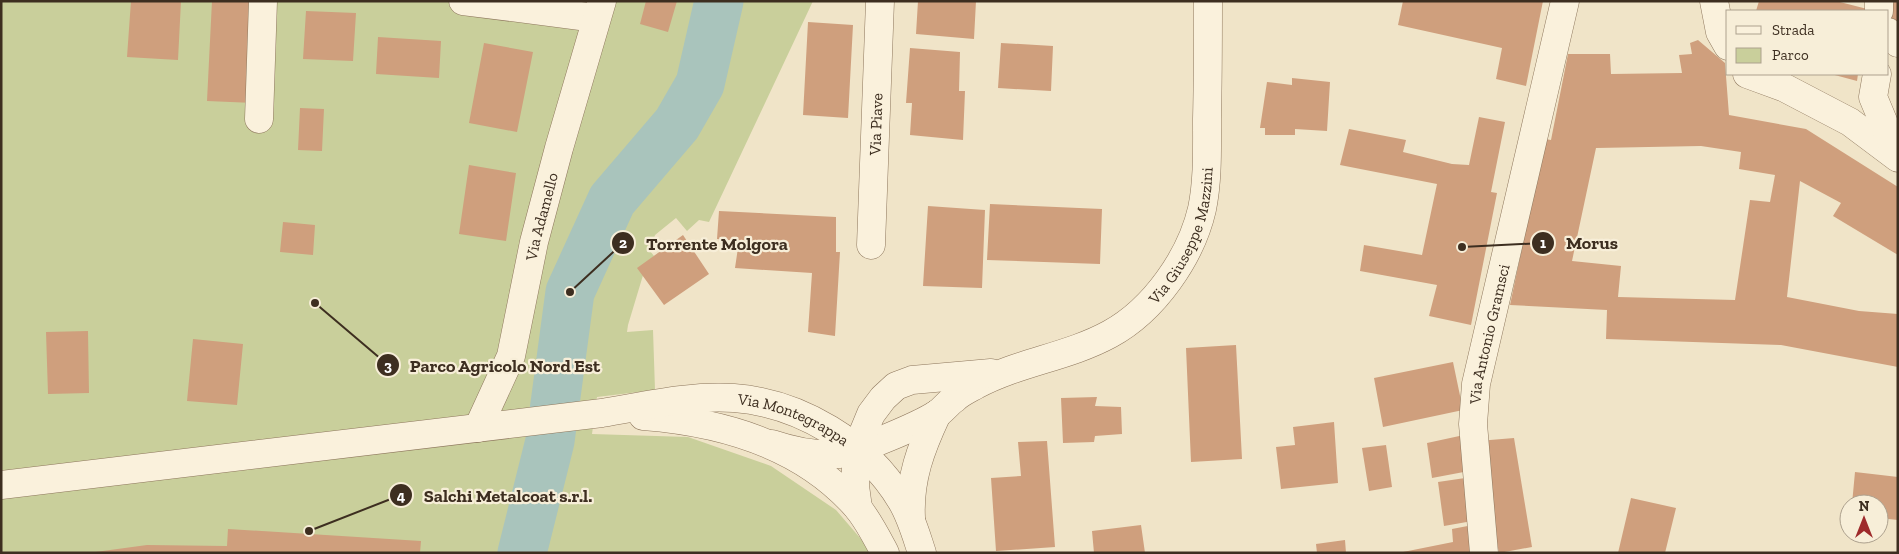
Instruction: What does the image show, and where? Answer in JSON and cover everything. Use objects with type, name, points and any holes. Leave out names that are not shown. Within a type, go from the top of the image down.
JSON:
[{"type":"street","points":[[258,119],[263,1]]},
{"type":"street","points":[[463,1],[599,10]]},
{"type":"street","name":"Via Piave","points":[[871,245],[880,1]]},
{"type":"street","name":"Via Giuseppe Mazzini","points":[[857,448],[906,429],[937,414],[954,398],[1003,372],[1081,348],[1111,334],[1140,314],[1175,272],[1197,224],[1205,188],[1207,162],[1208,1]]},
{"type":"street","name":"Via Antonio Gramsci","points":[[1484,553],[1473,424],[1476,384],[1564,1]]},
{"type":"street","points":[[1714,1],[1720,32],[1726,42]]},
{"type":"street","name":"Via Adamello","points":[[478,428],[511,356],[534,242],[599,10]]},
{"type":"street","points":[[1889,33],[1898,43]]},
{"type":"street","points":[[1750,75],[1785,88],[1850,122],[1898,158]]},
{"type":"street","points":[[1877,75],[1873,97],[1898,158]]},
{"type":"street","name":"Via Giuseppe Mazzini","points":[[857,448],[871,414],[883,398],[896,386],[912,380],[1003,372]]},
{"type":"street","name":"Via Montegrappa","points":[[590,414],[696,399],[735,398],[782,408],[802,416],[857,448],[881,471],[902,501],[912,520],[922,553]]},
{"type":"street","points":[[1,485],[590,414]]},
{"type":"street","name":"Via Montegrappa","points":[[590,414],[655,417],[708,424],[772,444],[832,481],[858,508],[885,553]]},
{"type":"street","name":"Via Giuseppe Mazzini","points":[[912,520],[911,494],[914,475],[926,436],[937,414]]},
{"type":"street","points":[[772,444],[790,450],[823,454],[841,454],[857,448],[855,486],[858,508]]},
{"type":"green space","points":[[1,1],[813,1],[709,222],[699,220],[687,231],[676,218],[655,235],[650,251],[654,256],[647,262],[627,332],[653,330],[655,390],[597,397],[592,434],[688,437],[771,466],[836,510],[873,553],[1,553]]},
{"type":"building","points":[[131,1],[181,1],[178,60],[127,57]]},
{"type":"building","points":[[212,1],[259,1],[254,103],[207,101]]},
{"type":"building","points":[[646,1],[677,1],[668,32],[640,24]]},
{"type":"building","points":[[918,1],[976,1],[974,39],[916,34]]},
{"type":"building","points":[[1403,1],[1543,1],[1526,86],[1496,79],[1502,48],[1398,25]]},
{"type":"building","points":[[1759,1],[1836,1],[1871,10],[1756,10]]},
{"type":"building","points":[[1894,1],[1898,1],[1898,22],[1889,19]]},
{"type":"building","points":[[306,11],[356,13],[353,61],[303,59]]},
{"type":"building","points":[[808,22],[853,25],[848,118],[803,115]]},
{"type":"building","points":[[378,37],[441,41],[439,78],[376,74]]},
{"type":"building","points":[[1698,40],[1725,63],[1729,115],[1806,129],[1898,187],[1898,255],[1833,216],[1841,203],[1800,181],[1787,297],[1859,311],[1898,314],[1898,367],[1781,345],[1606,339],[1607,310],[1510,305],[1545,139],[1551,140],[1568,54],[1610,54],[1611,74],[1682,73],[1679,55],[1692,54],[1690,43]],"holes":[[[1701,146],[1741,152],[1739,169],[1775,175],[1770,202],[1750,200],[1735,300],[1618,297],[1621,266],[1572,261],[1596,148]]]},
{"type":"building","points":[[484,43],[533,52],[517,132],[469,123]]},
{"type":"building","points":[[1001,43],[1053,46],[1051,91],[998,88]]},
{"type":"building","points":[[910,48],[960,52],[959,91],[965,91],[963,140],[910,135],[912,103],[906,103]]},
{"type":"building","points":[[1835,75],[1858,75],[1857,81]]},
{"type":"building","points":[[1292,78],[1330,82],[1327,131],[1295,129],[1295,135],[1265,135],[1265,128],[1260,128],[1267,82],[1292,85]]},
{"type":"building","points":[[300,108],[324,109],[322,151],[298,150]]},
{"type":"building","points":[[1479,117],[1505,122],[1491,192],[1497,193],[1471,325],[1429,316],[1437,285],[1360,271],[1364,245],[1422,255],[1437,184],[1340,165],[1349,129],[1406,140],[1403,152],[1452,164],[1469,165]]},
{"type":"building","points":[[469,165],[516,173],[506,241],[459,234]]},
{"type":"building","points":[[990,204],[1102,209],[1100,264],[987,260]]},
{"type":"building","points":[[928,206],[985,210],[982,288],[923,286]]},
{"type":"building","points":[[719,211],[836,217],[836,252],[840,252],[835,336],[808,332],[812,273],[735,268],[739,241],[717,239]]},
{"type":"building","points":[[283,222],[315,225],[313,255],[280,252]]},
{"type":"building","points":[[683,235],[709,274],[664,305],[637,268]]},
{"type":"building","points":[[88,331],[89,393],[48,394],[46,332]]},
{"type":"building","points":[[193,339],[243,344],[237,405],[187,401]]},
{"type":"building","points":[[1236,345],[1242,459],[1191,462],[1186,348]]},
{"type":"building","points":[[1453,362],[1463,410],[1383,427],[1374,378]]},
{"type":"building","points":[[1097,397],[1095,406],[1121,407],[1122,434],[1095,436],[1094,442],[1063,443],[1061,398]]},
{"type":"building","points":[[1334,422],[1338,483],[1281,489],[1276,447],[1295,445],[1293,427]]},
{"type":"building","points":[[1464,435],[1469,471],[1432,478],[1427,443]]},
{"type":"building","points":[[1514,438],[1532,547],[1499,553],[1478,441]]},
{"type":"building","points":[[1047,441],[1055,547],[996,551],[991,478],[1021,476],[1018,442]]},
{"type":"building","points":[[1386,445],[1392,487],[1369,491],[1362,448]]},
{"type":"building","points":[[1855,472],[1898,477],[1898,520],[1889,519],[1889,494],[1853,494]]},
{"type":"building","points":[[1472,477],[1478,520],[1444,526],[1438,482]]},
{"type":"building","points":[[1631,498],[1676,508],[1665,553],[1618,553]]},
{"type":"building","points":[[1478,524],[1480,553],[1398,553],[1453,542],[1452,529]]},
{"type":"building","points":[[1141,525],[1145,553],[1094,553],[1092,531]]},
{"type":"building","points":[[228,529],[421,541],[420,553],[88,553],[147,545],[227,546]]},
{"type":"building","points":[[1345,540],[1346,553],[1317,553],[1316,544]]},
{"type":"waterway","points":[[522,553],[550,441],[570,292],[612,200],[677,124],[700,84],[719,1]]},
{"type":"place","name":"Morus","points":[[1462,247]]},
{"type":"place","name":"Torrente Molgora","points":[[570,292]]},
{"type":"place","name":"Parco Agricolo Nord Est","points":[[315,303]]},
{"type":"place","name":"Salchi Metalcoat s.r.l.","points":[[309,531]]}]
